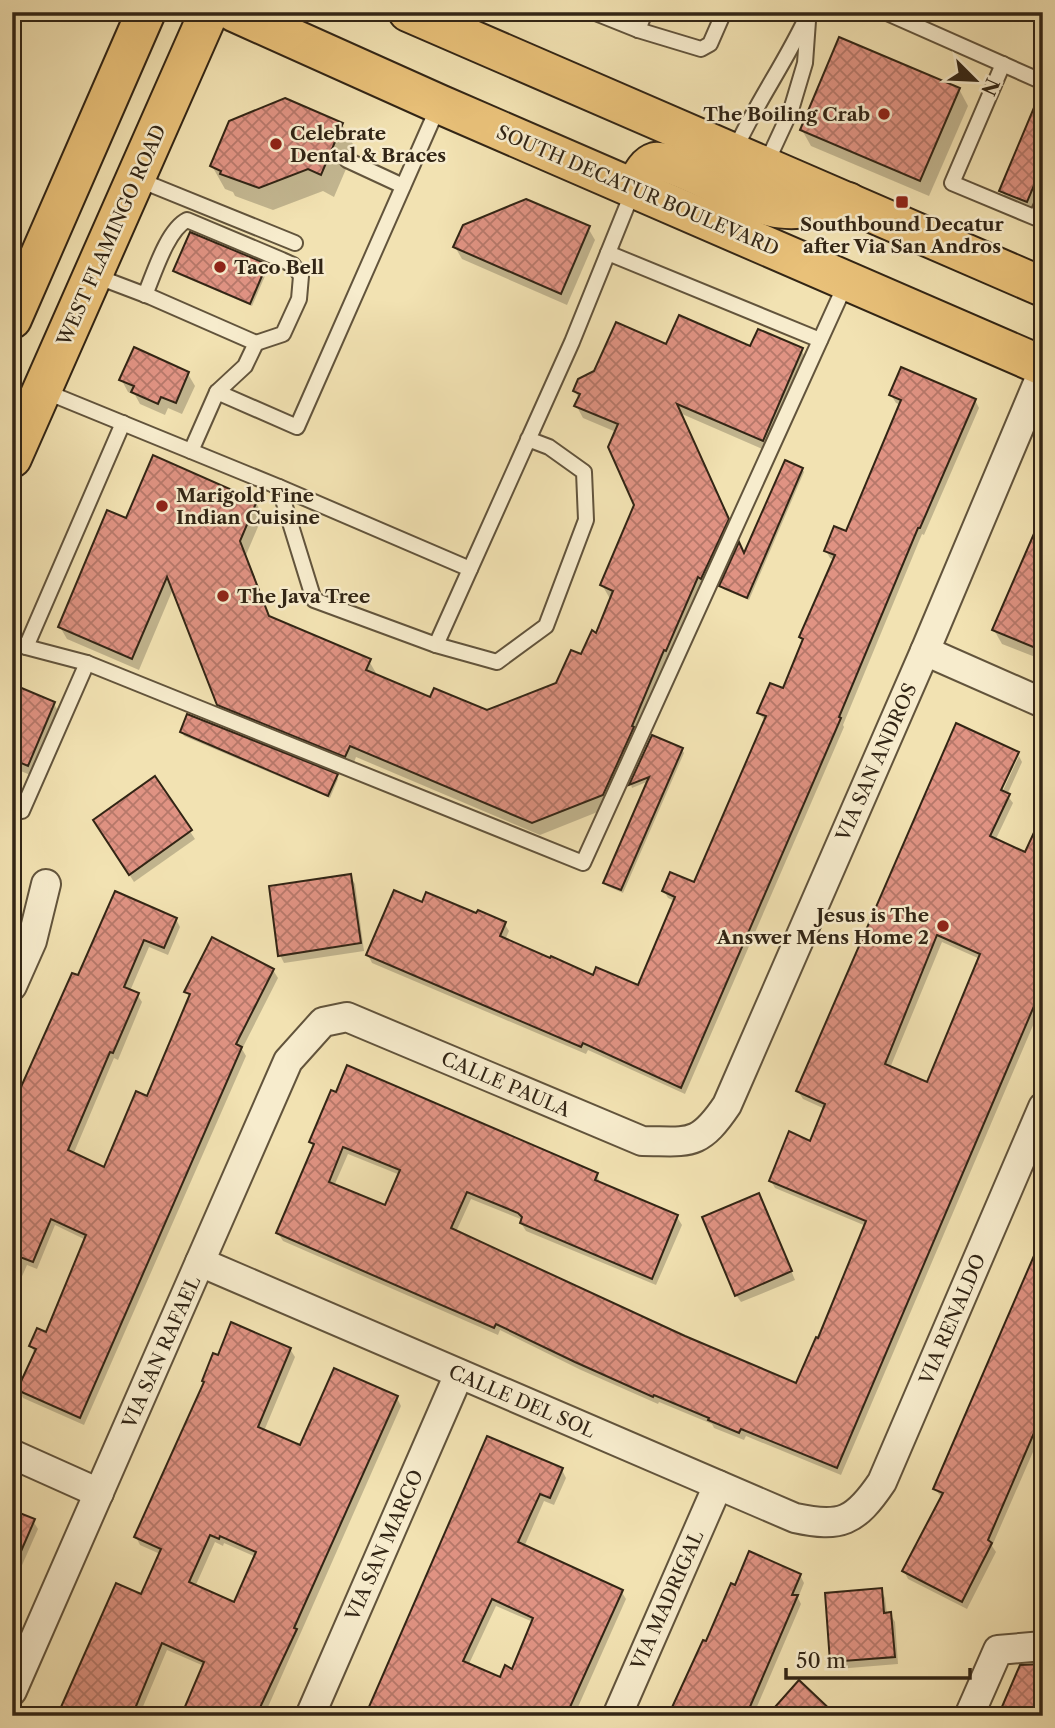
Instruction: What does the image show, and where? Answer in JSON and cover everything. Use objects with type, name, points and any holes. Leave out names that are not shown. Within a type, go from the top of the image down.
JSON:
[{"type":"main road","points":[[12,319],[146,12]]},
{"type":"main road","name":"WEST FLAMINGO ROAD","points":[[12,458],[209,12]]},
{"type":"main road","name":"SOUTH DECATUR BOULEVARD","points":[[234,12],[1043,368]]},
{"type":"main road","points":[[408,12],[1043,287]]},
{"type":"main road","points":[[635,187],[647,167],[653,162],[661,162],[679,167],[744,198],[775,208],[793,209],[848,202]]},
{"type":"street","name":"VIA SAN ANDROS","points":[[691,1141],[712,1127],[727,1105],[925,651],[1043,368]]},
{"type":"street","points":[[925,651],[1043,702]]},
{"type":"street","points":[[12,986],[32,941],[46,884]]},
{"type":"street","name":"CALLE PAULA","points":[[323,1022],[347,1017],[642,1141],[691,1141]]},
{"type":"street","name":"VIA SAN RAFAEL","points":[[12,1691],[288,1061],[323,1022]]},
{"type":"street","name":"VIA RENALDO","points":[[846,1520],[867,1504],[882,1482],[1043,1107]]},
{"type":"street","name":"CALLE DEL SOL","points":[[200,1262],[795,1518],[822,1524],[846,1520]]},
{"type":"street","name":"VIA SAN MARCO","points":[[310,1716],[459,1374]]},
{"type":"street","points":[[12,1454],[99,1493]]},
{"type":"street","name":"VIA MADRIGAL","points":[[617,1716],[718,1485]]},
{"type":"street","points":[[969,1716],[998,1650],[1043,1646]]},
{"type":"lane","points":[[593,12],[638,30],[701,49],[710,44],[724,12]]},
{"type":"lane","points":[[638,30],[645,12]]},
{"type":"lane","points":[[885,12],[1043,82]]},
{"type":"lane","points":[[749,159],[791,110],[805,63],[809,14]]},
{"type":"lane","points":[[749,159],[747,122],[809,14]]},
{"type":"lane","points":[[1003,64],[952,183],[1036,218],[1043,202]]},
{"type":"lane","points":[[217,392],[297,426],[439,104]]},
{"type":"lane","points":[[347,160],[403,186]]},
{"type":"lane","points":[[135,178],[295,243]]},
{"type":"lane","points":[[436,645],[528,439],[635,187]]},
{"type":"lane","points":[[92,275],[256,342],[283,334],[299,299],[301,276],[293,265],[187,220],[178,225],[167,243],[145,295]]},
{"type":"lane","points":[[608,253],[820,340]]},
{"type":"lane","points":[[123,423],[19,644],[87,663],[583,863],[847,280]]},
{"type":"lane","points":[[191,450],[217,392],[245,366],[256,342]]},
{"type":"lane","points":[[42,390],[191,450],[470,569]]},
{"type":"lane","points":[[278,487],[314,600],[436,645],[497,662],[546,626],[586,520],[584,472],[550,447],[528,439]]},
{"type":"lane","points":[[12,801],[22,811],[87,663]]},
{"type":"path","points":[[12,21],[16,12]]},
{"type":"building","points":[[839,37],[960,88],[920,181],[800,130]]},
{"type":"building","points":[[1041,91],[1043,164],[1027,202],[999,191]]},
{"type":"building","name":"Celebrate Dental & Braces","points":[[285,98],[343,123],[321,175],[308,169],[259,188],[220,174],[221,171],[210,166],[229,121]]},
{"type":"building","points":[[526,199],[590,226],[561,294],[453,247],[463,225]]},
{"type":"building","name":"Taco Bell","points":[[190,232],[267,264],[250,304],[173,271]]},
{"type":"building","points":[[679,315],[750,346],[758,329],[803,348],[763,441],[677,404],[729,519],[701,579],[698,577],[666,651],[664,650],[632,726],[634,727],[603,795],[532,823],[350,746],[345,757],[217,705],[167,577],[132,659],[58,627],[107,510],[126,518],[153,455],[257,501],[240,541],[269,616],[371,659],[366,670],[430,697],[434,688],[487,710],[556,683],[571,650],[581,654],[592,630],[596,633],[613,591],[600,585],[634,505],[608,447],[618,424],[574,406],[580,394],[573,391],[578,379],[594,371],[616,322],[666,344]]},
{"type":"building","points":[[134,347],[189,372],[176,403],[161,397],[158,404],[131,392],[134,386],[119,380]]},
{"type":"building","points":[[901,367],[976,399],[918,528],[839,717],[841,718],[681,1088],[583,1043],[581,1047],[366,955],[394,890],[422,902],[426,892],[476,913],[478,910],[506,922],[500,936],[550,958],[551,956],[593,975],[596,967],[638,985],[675,897],[662,891],[670,872],[694,882],[766,716],[757,713],[770,683],[783,688],[803,639],[799,637],[835,555],[824,551],[834,526],[846,531],[901,400],[889,395]]},
{"type":"building","points":[[785,460],[803,468],[747,598],[719,586],[739,542],[744,553]]},
{"type":"building","points":[[1043,513],[1043,651],[992,630]]},
{"type":"building","points":[[12,684],[55,702],[28,766],[12,759]]},
{"type":"building","points":[[187,714],[338,774],[328,796],[180,732]]},
{"type":"building","points":[[956,723],[1019,752],[1001,790],[1010,794],[990,836],[1025,852],[1043,813],[1043,985],[837,1468],[741,1429],[739,1433],[708,1420],[709,1418],[654,1395],[653,1397],[496,1324],[494,1328],[276,1233],[314,1144],[309,1142],[331,1090],[336,1092],[347,1065],[598,1173],[595,1180],[678,1215],[652,1279],[520,1223],[522,1217],[518,1213],[467,1192],[451,1228],[685,1336],[796,1383],[816,1337],[818,1338],[866,1221],[769,1181],[789,1131],[810,1141],[825,1104],[796,1091]],"holes":[[[937,935],[980,954],[927,1082],[885,1064]],[[343,1147],[400,1170],[385,1205],[329,1182]]]},
{"type":"building","points":[[652,735],[683,748],[621,890],[603,883],[649,777],[629,785]]},
{"type":"building","points":[[155,776],[192,830],[129,875],[93,820]]},
{"type":"building","points":[[351,874],[361,943],[278,956],[269,886]]},
{"type":"building","points":[[115,891],[177,918],[164,948],[144,940],[124,987],[139,993],[113,1053],[110,1052],[68,1150],[104,1167],[136,1091],[147,1096],[190,994],[184,992],[212,937],[274,969],[236,1044],[242,1047],[80,1418],[17,1390],[36,1349],[29,1346],[37,1328],[46,1332],[86,1235],[51,1219],[33,1262],[12,1254],[12,1107],[72,973],[78,975]]},
{"type":"building","points":[[759,1193],[792,1271],[735,1296],[702,1217]]},
{"type":"building","points":[[1043,1235],[1043,1412],[988,1540],[992,1543],[962,1602],[902,1571],[943,1493],[933,1489]]},
{"type":"building","points":[[231,1322],[291,1348],[258,1427],[300,1445],[334,1368],[398,1396],[294,1628],[297,1629],[256,1716],[181,1716],[204,1662],[162,1643],[132,1716],[57,1716],[116,1583],[141,1594],[161,1549],[134,1537],[204,1382],[202,1381],[213,1353],[218,1355]],"holes":[[[210,1535],[219,1539],[220,1536],[256,1552],[234,1602],[189,1582]]]},
{"type":"building","points":[[487,1436],[563,1468],[550,1498],[540,1494],[518,1542],[623,1590],[566,1716],[365,1716]],"holes":[[[492,1599],[533,1618],[512,1669],[505,1665],[500,1677],[463,1661]]]},
{"type":"building","points":[[12,1510],[35,1519],[12,1572]]},
{"type":"building","points":[[749,1551],[801,1574],[792,1595],[798,1595],[746,1716],[668,1716],[703,1640],[706,1641],[731,1583],[735,1585]]},
{"type":"building","points":[[882,1588],[884,1613],[891,1612],[895,1657],[830,1662],[825,1593]]},
{"type":"building","points":[[1043,1664],[1043,1716],[998,1716],[1020,1665]]},
{"type":"building","points":[[799,1680],[837,1716],[767,1716]]},
{"type":"place","name":"The Boiling Crab","points":[[884,114]]},
{"type":"place","name":"Celebrate Dental & Braces","points":[[276,144]]},
{"type":"place","name":"Southbound Decatur after Via San Andros","points":[[902,202]]},
{"type":"place","name":"Taco Bell","points":[[220,267]]},
{"type":"place","name":"Marigold Fine Indian Cuisine","points":[[162,506]]},
{"type":"place","name":"The Java Tree","points":[[223,596]]},
{"type":"place","name":"Jesus is The Answer Mens Home 2","points":[[943,926]]}]
